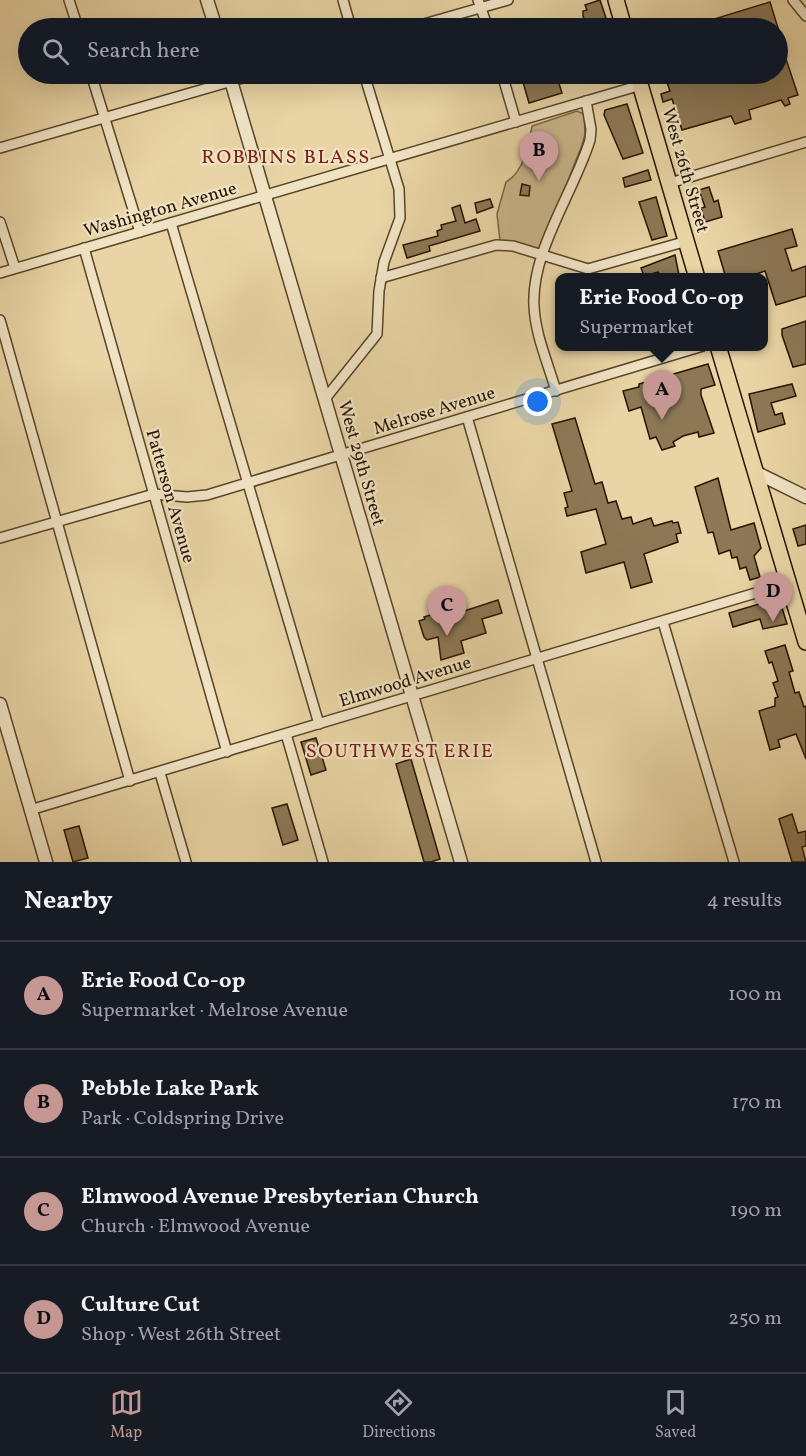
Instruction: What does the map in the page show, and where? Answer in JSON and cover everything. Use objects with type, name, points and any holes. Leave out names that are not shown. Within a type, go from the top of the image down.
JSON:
[{"type":"main road","points":[[616,0],[621,18]]},
{"type":"main road","name":"West 26th Street","points":[[640,84],[696,273]]},
{"type":"main road","points":[[719,351],[806,642]]},
{"type":"street","points":[[69,0],[75,18]]},
{"type":"street","points":[[207,0],[213,18]]},
{"type":"street","points":[[344,0],[348,18]]},
{"type":"street","points":[[439,18],[480,4],[508,0]]},
{"type":"street","points":[[794,0],[806,16]]},
{"type":"street","points":[[94,84],[140,232]]},
{"type":"street","points":[[0,148],[104,118],[208,84]]},
{"type":"street","name":"West 29th Street","points":[[232,84],[461,862]]},
{"type":"street","points":[[325,399],[368,349],[377,334],[381,278],[401,212],[401,197],[367,84]]},
{"type":"street","points":[[505,84],[516,122]]},
{"type":"street","name":"Washington Avenue","points":[[0,273],[586,101],[629,84]]},
{"type":"street","points":[[556,391],[534,306],[536,278],[543,255],[590,140],[591,123],[586,101]]},
{"type":"street","points":[[670,183],[806,142]]},
{"type":"street","points":[[0,222],[15,268]]},
{"type":"street","points":[[171,223],[320,724]]},
{"type":"street","points":[[381,278],[496,245],[513,246],[588,269],[687,241]]},
{"type":"street","name":"Patterson Avenue","points":[[84,248],[227,752]]},
{"type":"street","points":[[0,320],[130,781]]},
{"type":"street","name":"Melrose Avenue","points":[[0,538],[154,494],[200,497],[687,351]]},
{"type":"street","points":[[467,417],[597,862]]},
{"type":"street","points":[[755,472],[806,497]]},
{"type":"street","name":"Elmwood Avenue","points":[[30,810],[789,584]]},
{"type":"street","points":[[663,622],[734,862]]},
{"type":"street","points":[[0,704],[46,862]]},
{"type":"street","points":[[286,734],[323,862]]},
{"type":"street","points":[[160,772],[186,862]]},
{"type":"shaded area","points":[[577,111],[584,114],[585,134],[542,246],[536,249],[500,241],[497,214],[506,182],[517,172],[525,157],[532,126]]},
{"type":"building","points":[[600,0],[606,18],[584,18],[583,11],[587,10],[585,5]]},
{"type":"building","points":[[770,2],[775,18],[718,18]]},
{"type":"building","points":[[788,65],[798,95],[788,98],[790,104],[785,106],[781,100],[749,110],[751,119],[735,124],[731,116],[682,130],[672,99],[663,102],[661,94],[670,91],[668,84],[788,84]]},
{"type":"building","points":[[524,84],[559,84],[562,93],[529,103]]},
{"type":"building","points":[[627,104],[643,153],[623,159],[604,115],[605,110]]},
{"type":"building","points":[[648,170],[651,180],[625,187],[623,178]]},
{"type":"building","points":[[522,184],[530,186],[529,196],[520,195]]},
{"type":"building","points":[[709,187],[714,202],[718,200],[722,217],[705,222],[701,208],[705,207],[699,190]]},
{"type":"building","points":[[656,197],[667,236],[652,240],[639,202]]},
{"type":"building","points":[[490,199],[493,207],[477,213],[475,203]]},
{"type":"building","points":[[460,205],[465,223],[476,219],[480,231],[429,246],[430,251],[407,258],[403,245],[438,236],[437,231],[442,229],[441,225],[456,221],[452,208]]},
{"type":"building","points":[[792,229],[797,246],[785,249],[792,271],[806,266],[806,296],[776,305],[768,273],[765,271],[725,273],[718,251]]},
{"type":"building","points":[[675,255],[679,273],[643,273],[641,268]]},
{"type":"building","points":[[806,321],[806,364],[793,367],[782,329]]},
{"type":"building","points":[[708,364],[715,385],[701,389],[701,395],[714,433],[699,437],[698,432],[683,436],[673,442],[675,446],[662,450],[656,437],[650,439],[641,407],[629,411],[623,391],[639,387],[639,384]]},
{"type":"building","points":[[792,384],[796,396],[771,403],[775,415],[782,413],[785,424],[758,432],[749,394]]},
{"type":"building","points":[[575,418],[595,484],[602,482],[608,503],[616,501],[622,519],[631,517],[633,524],[651,518],[654,526],[672,521],[673,523],[678,522],[681,533],[676,534],[678,542],[644,554],[652,582],[631,588],[624,562],[586,573],[581,552],[606,544],[596,509],[567,516],[565,508],[568,507],[564,493],[572,491],[552,424]]},
{"type":"building","points":[[718,478],[731,530],[754,523],[761,548],[754,556],[760,577],[750,580],[746,567],[740,569],[737,557],[732,558],[730,550],[719,554],[713,532],[708,533],[695,487]]},
{"type":"building","points":[[806,525],[806,544],[798,546],[793,529]]},
{"type":"building","points":[[779,598],[787,624],[763,629],[760,619],[733,627],[729,613]]},
{"type":"building","points":[[498,600],[502,613],[482,619],[486,633],[461,641],[464,653],[441,660],[438,637],[427,640],[419,621],[425,619],[424,617],[450,609],[452,615]]},
{"type":"building","points":[[785,645],[793,671],[789,672],[795,693],[799,692],[804,707],[806,706],[806,759],[796,734],[778,740],[780,747],[770,750],[759,711],[775,706],[775,698],[778,697],[773,683],[778,681],[772,662],[769,663],[765,651]]},
{"type":"building","points":[[316,738],[326,770],[311,775],[301,742]]},
{"type":"building","points":[[411,759],[440,859],[431,862],[424,862],[396,764]]},
{"type":"building","points":[[287,804],[298,840],[283,845],[272,808]]},
{"type":"building","points":[[792,814],[798,833],[806,831],[806,846],[802,847],[806,862],[792,862],[779,819]]},
{"type":"building","points":[[79,826],[88,858],[73,862],[64,830]]},
{"type":"place","name":"Pebble Lake Park","points":[[539,181]]},
{"type":"place","name":"Erie Food Co-op","points":[[662,420]]},
{"type":"place","name":"Culture Cut","points":[[773,622]]},
{"type":"place","name":"Elmwood Avenue Presbyterian Church","points":[[447,636]]},
{"type":"district","name":"ROBBINS BLASS","points":[[286,156]]},
{"type":"district","name":"SOUTHWEST ERIE","points":[[400,750]]}]
